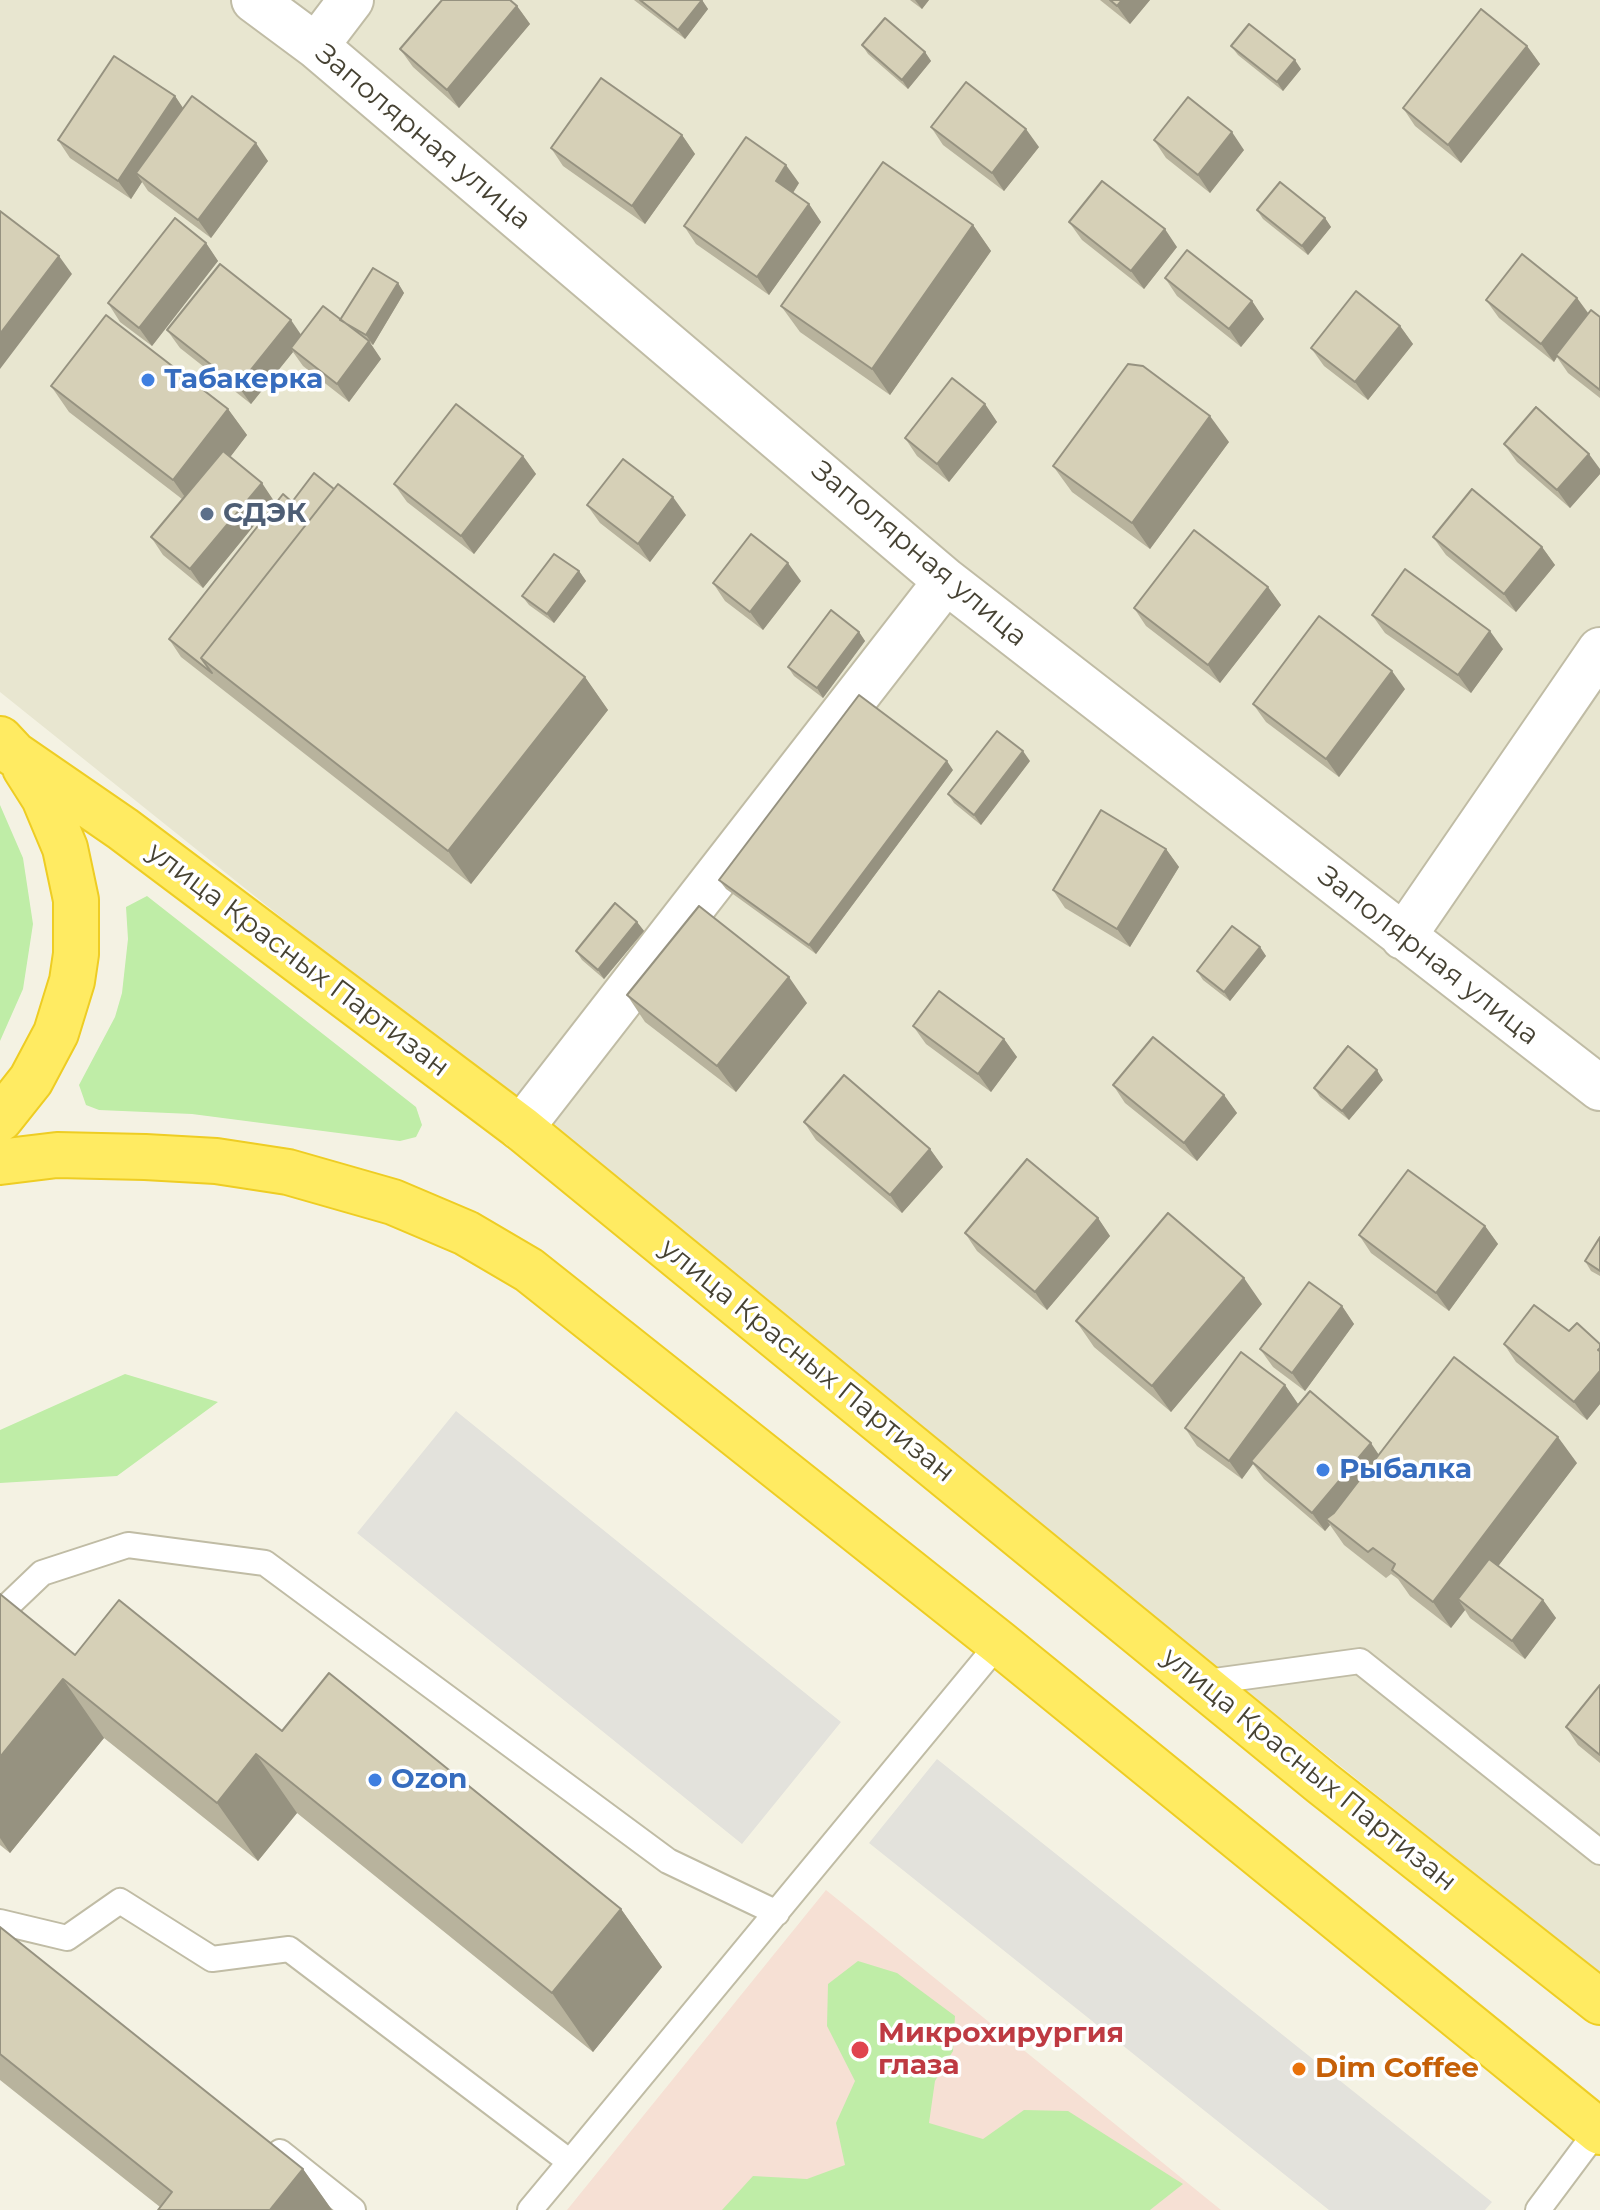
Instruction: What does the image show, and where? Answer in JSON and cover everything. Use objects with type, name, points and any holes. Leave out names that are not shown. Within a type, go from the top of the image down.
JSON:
[{"type":"highway","name":"улица Красных Партизан","points":[[7,746],[123,829],[521,1128],[1200,1683],[1600,2002]]},
{"type":"highway","points":[[0,1119],[31,1080],[56,1033],[72,981],[77,928],[76,900],[65,848],[44,798],[7,746]]},
{"type":"highway","points":[[0,1162],[57,1155],[145,1157],[216,1161],[288,1172],[380,1198],[466,1233],[529,1270],[999,1643],[1599,2130]]},
{"type":"street","name":"Заполярная улица","points":[[254,0],[316,46],[946,581],[1600,1088]]},
{"type":"street","points":[[316,46],[351,0]]},
{"type":"street","points":[[521,1128],[946,581]]},
{"type":"street","points":[[1403,937],[1600,650]]},
{"type":"lane","points":[[0,1613],[42,1573],[128,1545],[265,1563],[668,1861],[777,1913]]},
{"type":"lane","points":[[530,2210],[999,1643]]},
{"type":"lane","points":[[1200,1683],[1360,1661],[1600,1852]]},
{"type":"lane","points":[[0,1925],[67,1938],[120,1901],[212,1959],[289,1949],[570,2162]]},
{"type":"lane","points":[[0,1925],[37,1957]]},
{"type":"lane","points":[[1538,2210],[1599,2130]]},
{"type":"lane","points":[[256,2132],[353,2210]]},
{"type":"shaded area","points":[[0,0],[1600,0],[1600,1974],[0,692]]},
{"type":"shaded area","points":[[456,1411],[841,1722],[742,1844],[357,1533]]},
{"type":"shaded area","points":[[937,1759],[1492,2202],[1485,2210],[1329,2210],[869,1843]]},
{"type":"shaded area","name":"Микрохирургия глаза","points":[[826,1890],[1221,2210],[567,2210]]},
{"type":"green space","points":[[0,805],[23,858],[33,924],[23,989],[0,1041]]},
{"type":"green space","points":[[147,896],[416,1107],[422,1125],[416,1137],[400,1141],[192,1114],[99,1110],[86,1105],[79,1085],[115,1017],[122,993],[128,939],[126,907]]},
{"type":"green space","points":[[125,1374],[218,1402],[117,1476],[0,1483],[0,1430]]},
{"type":"green space","points":[[858,1961],[897,1973],[955,2016],[953,2051],[935,2081],[929,2123],[983,2139],[1024,2110],[1068,2111],[1183,2184],[1150,2210],[722,2210],[753,2176],[807,2179],[845,2165],[836,2123],[855,2081],[827,2026],[828,1984]]},
{"type":"building","points":[[442,0],[510,0],[517,6],[447,90],[400,49]]},
{"type":"building","points":[[640,0],[702,0],[678,30]]},
{"type":"building","points":[[1481,9],[1527,46],[1448,145],[1403,108]]},
{"type":"building","points":[[885,18],[925,52],[902,80],[862,45]]},
{"type":"building","points":[[1249,24],[1295,60],[1277,82],[1231,46]]},
{"type":"building","points":[[114,56],[175,96],[118,181],[58,140]]},
{"type":"building","points":[[601,78],[682,135],[632,206],[551,148]]},
{"type":"building","points":[[966,82],[1026,129],[992,173],[931,127]]},
{"type":"building","points":[[192,96],[256,143],[198,220],[136,173]]},
{"type":"building","points":[[1188,97],[1232,132],[1198,175],[1154,140]]},
{"type":"building","points":[[746,137],[786,165],[776,181],[809,204],[757,277],[684,226]]},
{"type":"building","points":[[883,162],[973,225],[872,369],[781,306]]},
{"type":"building","points":[[1102,181],[1165,229],[1131,271],[1069,222]]},
{"type":"building","points":[[1280,182],[1325,218],[1302,246],[1257,210]]},
{"type":"building","points":[[0,211],[59,256],[0,334]]},
{"type":"building","points":[[175,218],[206,243],[139,328],[108,303]]},
{"type":"building","points":[[1187,250],[1252,301],[1229,329],[1165,278]]},
{"type":"building","points":[[1522,254],[1577,298],[1541,344],[1486,300]]},
{"type":"building","points":[[220,264],[291,320],[238,386],[167,330]]},
{"type":"building","points":[[373,268],[398,283],[366,335],[340,320]]},
{"type":"building","points":[[1356,291],[1400,326],[1355,382],[1311,348]]},
{"type":"building","points":[[323,306],[369,341],[337,384],[291,348]]},
{"type":"building","points":[[1591,310],[1600,317],[1600,390],[1556,355]]},
{"type":"building","points":[[106,315],[228,409],[173,480],[51,386]]},
{"type":"building","points":[[1128,364],[1143,366],[1210,416],[1132,523],[1053,466]]},
{"type":"building","points":[[952,378],[985,404],[937,464],[905,438]]},
{"type":"building","points":[[456,404],[523,456],[461,536],[394,484]]},
{"type":"building","points":[[1536,407],[1589,454],[1557,490],[1504,444]]},
{"type":"building","points":[[223,451],[262,483],[190,569],[151,537]]},
{"type":"building","points":[[623,459],[673,497],[638,544],[587,505]]},
{"type":"building","points":[[314,473],[334,489],[201,658],[212,673],[169,639],[283,494],[292,502]]},
{"type":"building","points":[[338,484],[585,677],[448,851],[201,658]]},
{"type":"building","points":[[1472,489],[1542,547],[1504,594],[1433,537]]},
{"type":"building","points":[[1194,530],[1268,587],[1208,665],[1134,608]]},
{"type":"building","points":[[751,534],[788,563],[750,612],[713,583]]},
{"type":"building","points":[[554,554],[579,571],[547,614],[522,596]]},
{"type":"building","points":[[1405,569],[1490,631],[1458,675],[1372,615]]},
{"type":"building","points":[[831,610],[859,632],[817,688],[788,667]]},
{"type":"building","points":[[1319,616],[1392,671],[1326,759],[1253,704]]},
{"type":"building","points":[[859,695],[947,761],[809,945],[719,880]]},
{"type":"building","points":[[997,731],[1023,751],[974,815],[948,794]]},
{"type":"building","points":[[1101,810],[1166,849],[1117,929],[1053,890]]},
{"type":"building","points":[[615,903],[637,922],[598,970],[576,951]]},
{"type":"building","points":[[699,906],[789,977],[717,1066],[627,995]]},
{"type":"building","points":[[1232,926],[1260,947],[1224,992],[1197,971]]},
{"type":"building","points":[[939,991],[1004,1039],[978,1074],[913,1026]]},
{"type":"building","points":[[1153,1037],[1224,1095],[1184,1143],[1113,1085]]},
{"type":"building","points":[[1348,1046],[1377,1070],[1342,1111],[1314,1088]]},
{"type":"building","points":[[844,1075],[930,1149],[890,1195],[804,1122]]},
{"type":"building","points":[[1027,1159],[1098,1218],[1035,1292],[965,1233]]},
{"type":"building","points":[[1408,1170],[1485,1226],[1436,1293],[1359,1235]]},
{"type":"building","points":[[1168,1213],[1244,1278],[1152,1386],[1076,1321]]},
{"type":"building","points":[[1600,1237],[1600,1271],[1585,1261]]},
{"type":"building","points":[[1309,1282],[1342,1306],[1292,1373],[1260,1349]]},
{"type":"building","points":[[1534,1305],[1569,1331],[1577,1323],[1600,1344],[1600,1371],[1574,1402],[1504,1344]]},
{"type":"building","points":[[1241,1352],[1285,1385],[1229,1461],[1185,1428]]},
{"type":"building","points":[[1454,1357],[1558,1437],[1433,1602],[1392,1570],[1395,1564],[1373,1548],[1368,1552],[1326,1519],[1334,1513]]},
{"type":"building","points":[[1310,1391],[1371,1443],[1312,1513],[1251,1461]]},
{"type":"building","points":[[1489,1559],[1543,1600],[1512,1641],[1458,1599]]},
{"type":"building","points":[[0,1594],[75,1655],[119,1600],[282,1731],[329,1673],[621,1909],[552,1993],[256,1754],[217,1803],[63,1679],[0,1757]]},
{"type":"building","points":[[1600,1685],[1600,1755],[1566,1727]]},
{"type":"building","points":[[0,1927],[303,2169],[270,2210],[158,2210],[172,2192],[0,2054]]},
{"type":"place","name":"Табакерка","points":[[148,380]]},
{"type":"place","name":"СДЭК","points":[[207,514]]},
{"type":"place","name":"Рыбалка","points":[[1323,1470]]},
{"type":"place","name":"Ozon","points":[[375,1780]]},
{"type":"place","name":"Микрохирургия глаза","points":[[860,2050]]},
{"type":"place","name":"Dim Coffee","points":[[1299,2069]]}]
